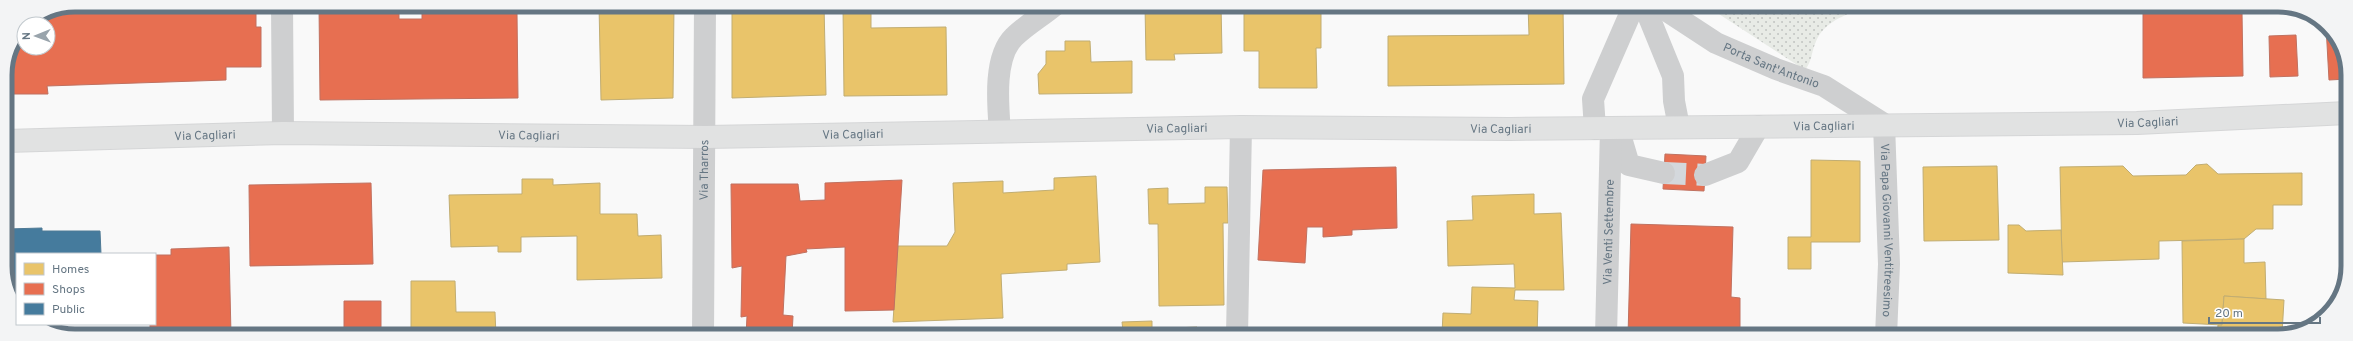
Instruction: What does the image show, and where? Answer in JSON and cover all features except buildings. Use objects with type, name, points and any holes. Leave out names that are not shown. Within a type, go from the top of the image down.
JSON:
[{"type":"main road","name":"Via Cagliari","points":[[12,141],[283,133],[706,137],[1241,127],[1608,128],[1884,124],[2137,123],[2341,113]]},
{"type":"street","points":[[282,12],[283,133]]},
{"type":"street","name":"Via Tharros","points":[[703,329],[706,137],[705,12]]},
{"type":"street","points":[[1000,132],[998,98],[1001,60],[1012,38],[1046,12]]},
{"type":"street","points":[[1631,12],[1593,99],[1629,165],[1664,173]]},
{"type":"street","points":[[1647,12],[1673,76],[1674,100],[1678,127]]},
{"type":"street","name":"Porta Sant'Antonio","points":[[1669,12],[1716,43],[1776,69],[1824,86],[1884,124]]},
{"type":"street","name":"Via Papa Giovanni Ventitreesimo","points":[[1884,124],[1889,264],[1886,329]]},
{"type":"street","points":[[1705,175],[1738,162],[1759,126]]},
{"type":"street","points":[[1236,329],[1241,127]]},
{"type":"street","name":"Via Venti Settembre","points":[[1606,329],[1608,128]]},
{"type":"shaded area","points":[[1716,12],[1853,12],[1832,22],[1822,31],[1818,37],[1805,70]]},
{"type":"tunnel","points":[[1664,173],[1705,175]]}]
